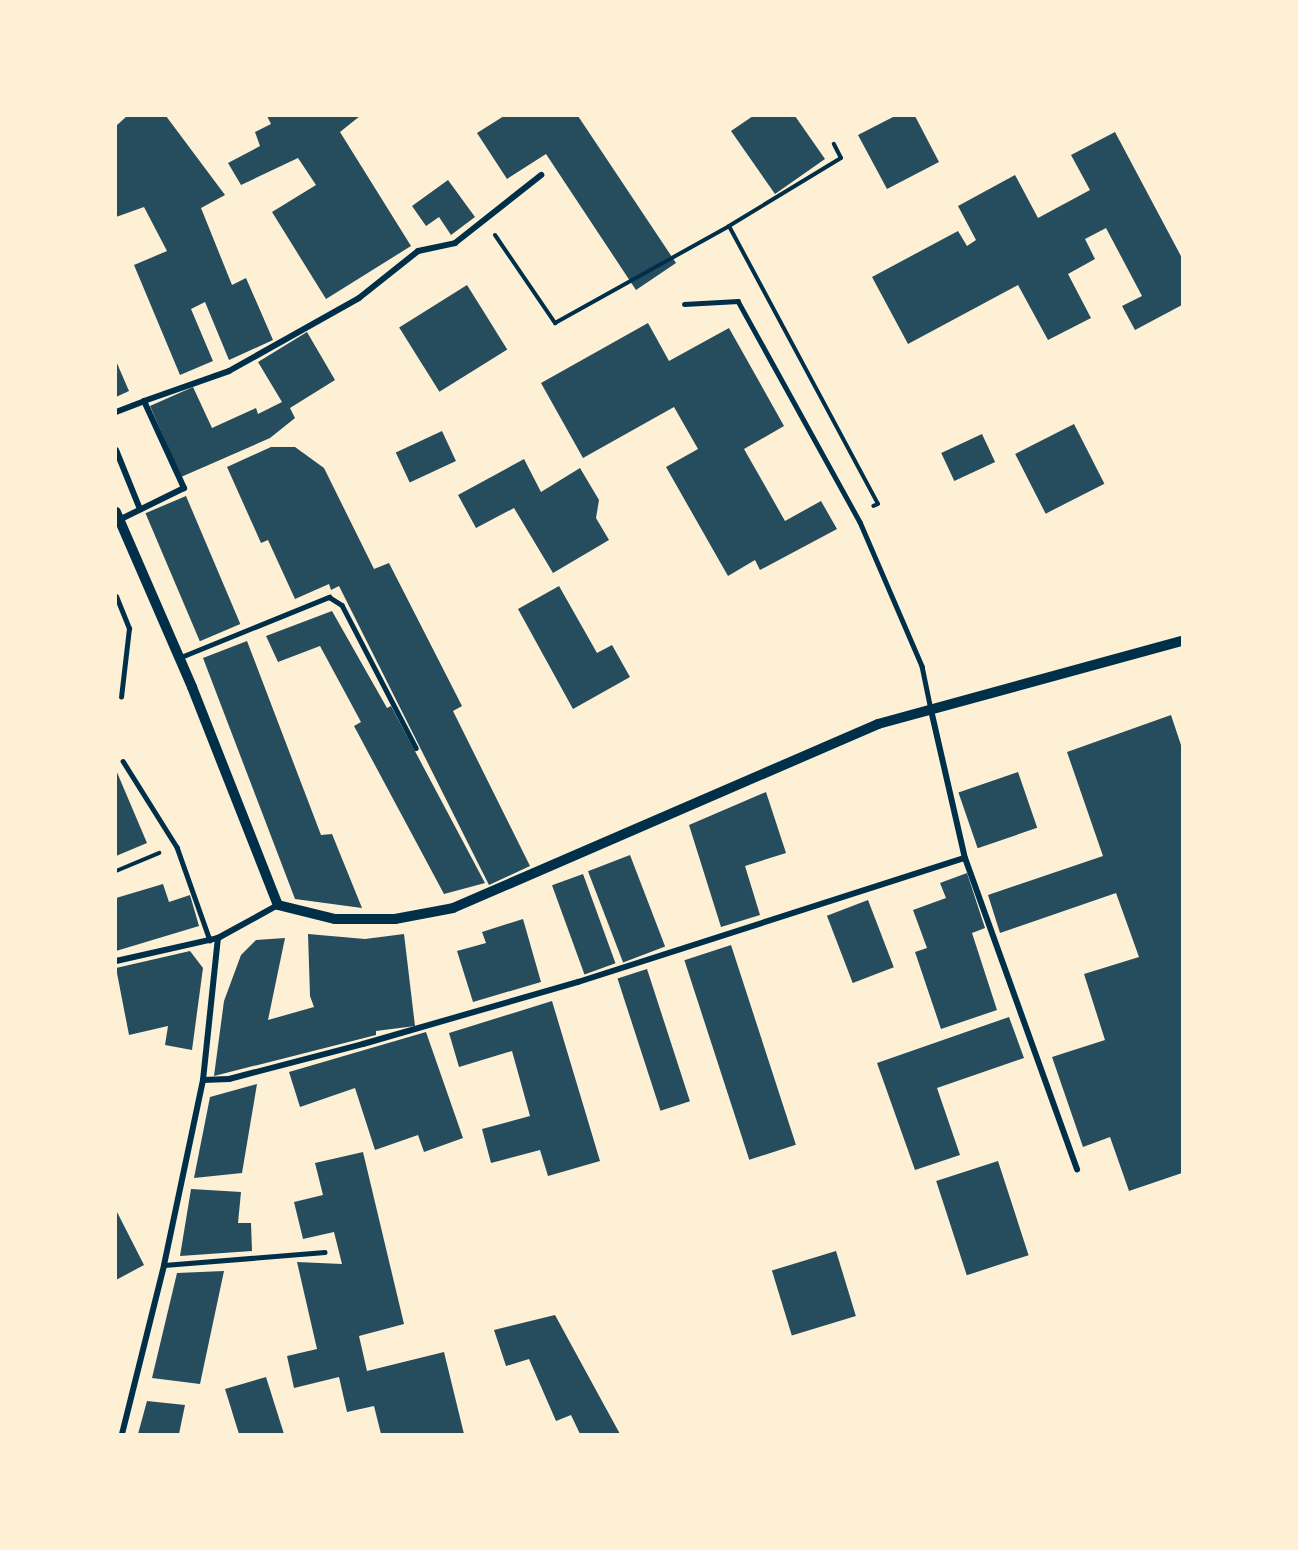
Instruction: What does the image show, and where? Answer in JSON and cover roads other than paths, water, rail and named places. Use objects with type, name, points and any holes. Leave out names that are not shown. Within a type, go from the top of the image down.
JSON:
[{"type":"street","points":[[116,412],[229,371],[359,298],[418,251],[455,243],[541,175]]},
{"type":"street","points":[[144,401],[184,488],[140,509],[117,516],[178,658],[278,905]]},
{"type":"street","points":[[116,450],[140,509]]},
{"type":"street","points":[[116,596],[129,628],[122,697]]},
{"type":"street","points":[[116,961],[218,938],[278,905],[335,919],[395,919],[453,908],[788,759],[878,724],[1182,641]]},
{"type":"street","points":[[931,710],[964,858],[1077,1168]]},
{"type":"street","points":[[203,1080],[229,1079],[363,1044],[600,975],[964,858]]},
{"type":"street","points":[[122,1434],[164,1265],[203,1080],[218,938]]},
{"type":"lane","points":[[684,304],[738,301],[856,516],[921,666],[931,710]]},
{"type":"lane","points":[[178,658],[329,597],[342,605],[416,748]]},
{"type":"lane","points":[[123,761],[177,847],[210,940]]},
{"type":"lane","points":[[164,1265],[324,1252]]}]
